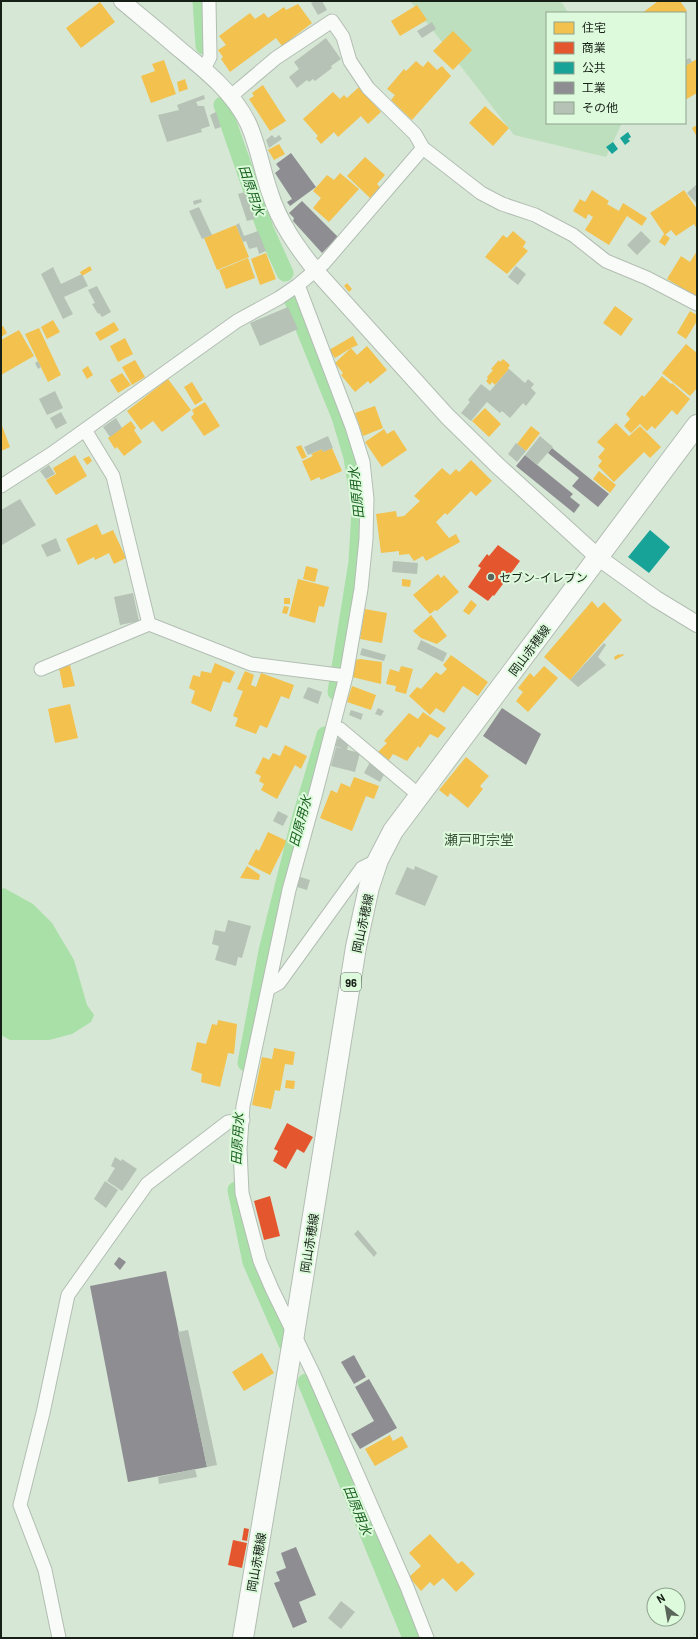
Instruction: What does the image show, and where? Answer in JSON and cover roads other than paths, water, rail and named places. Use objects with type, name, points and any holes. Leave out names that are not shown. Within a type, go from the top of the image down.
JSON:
[{"type":"main road","name":"岡山赤穂線","points":[[243,1638],[294,1334],[356,947],[369,887],[378,860],[393,831],[599,558],[697,425]]},
{"type":"street","points":[[122,1],[204,69],[231,96],[248,123],[257,147],[270,194],[284,227],[316,271],[447,416],[497,465],[599,558],[656,600],[697,624]]},
{"type":"street","points":[[204,69],[210,57],[209,1]]},
{"type":"street","points":[[231,96],[276,58],[332,21],[343,37],[350,61],[368,88],[415,134],[424,148],[481,193],[502,204],[535,215],[573,235],[606,261],[647,278],[697,304]]},
{"type":"street","points":[[1,486],[51,454],[237,321],[279,298],[316,271],[424,148]]},
{"type":"street","points":[[298,284],[352,427],[363,462],[367,499],[366,538],[361,589],[340,675],[333,726],[289,890],[243,1106],[237,1121],[242,1193],[260,1260],[272,1290],[294,1334],[407,1587],[427,1638]]},
{"type":"street","points":[[85,430],[113,476],[149,624]]},
{"type":"street","points":[[41,669],[149,624],[251,664],[340,675]]},
{"type":"street","points":[[333,726],[340,729],[420,796]]},
{"type":"street","points":[[268,989],[279,983],[362,868],[378,860]]},
{"type":"street","points":[[59,1638],[45,1570],[20,1505],[43,1413],[68,1295],[147,1184],[237,1121]]},
{"type":"waterway","name":"田原用水","points":[[201,1],[204,46]]},
{"type":"waterway","name":"田原用水","points":[[222,105],[266,231],[285,273]]},
{"type":"waterway","name":"田原用水","points":[[293,301],[340,417],[352,457],[360,510],[357,562],[336,692]]},
{"type":"waterway","name":"田原用水","points":[[246,1063],[267,951],[299,823],[325,735]]},
{"type":"waterway","name":"田原用水","points":[[236,1190],[251,1262],[287,1344]]},
{"type":"waterway","name":"田原用水","points":[[306,1382],[411,1638]]},
{"type":"place","name":"セブン-イレブン","points":[[491,577]]},
{"type":"district","name":"瀬戸町宗堂","points":[[479,839]]}]
